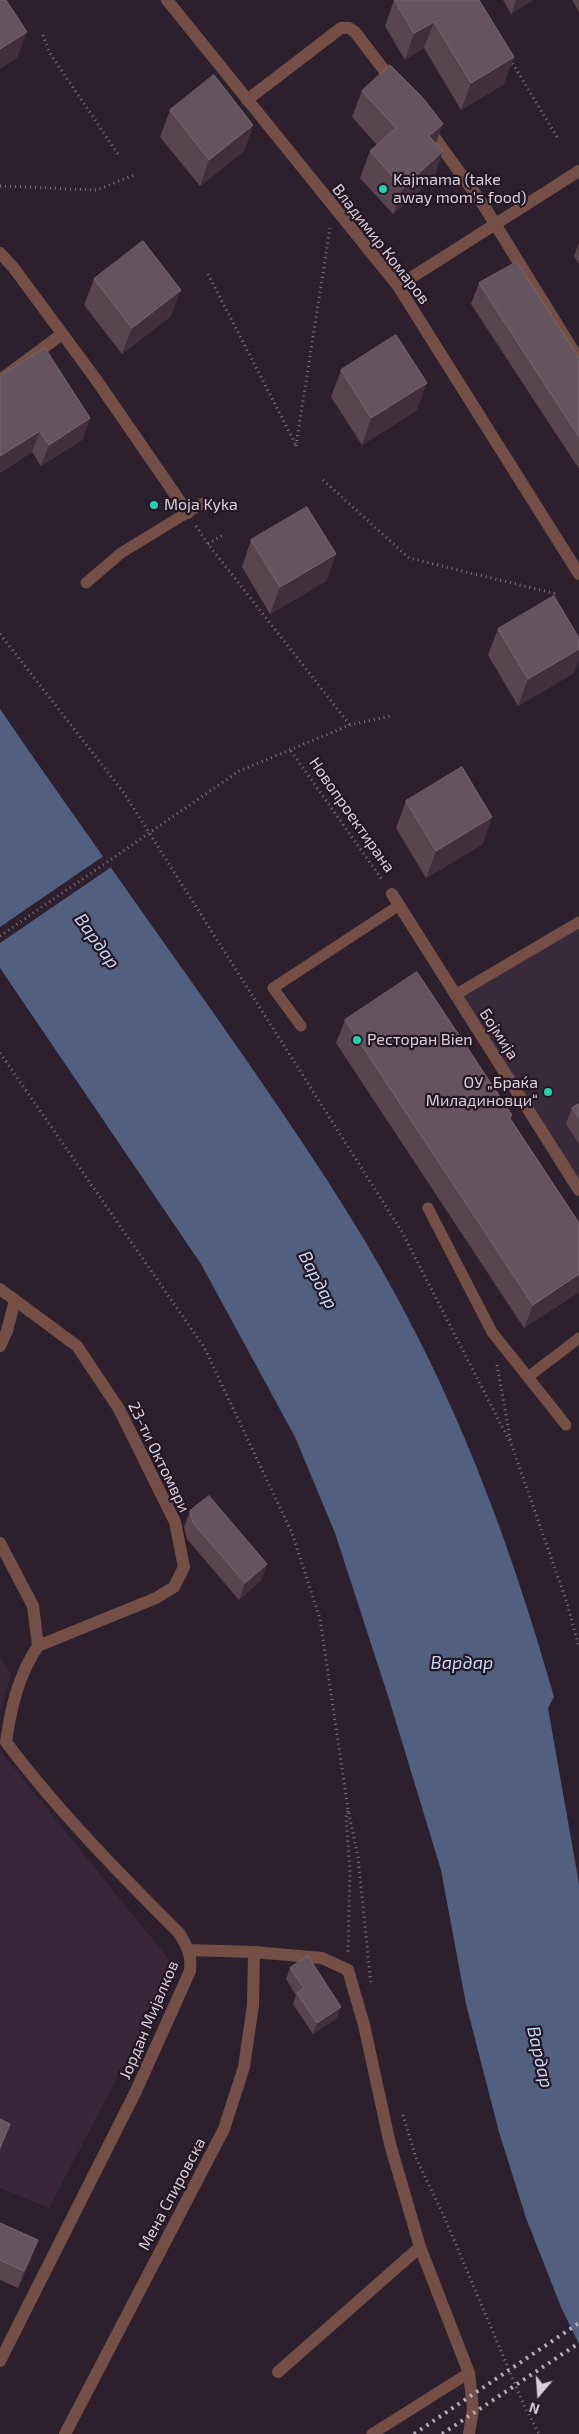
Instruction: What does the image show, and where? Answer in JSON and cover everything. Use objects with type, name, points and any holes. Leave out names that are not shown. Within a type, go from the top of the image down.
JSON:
[{"type":"street","name":"Владимир Комаров","points":[[167,0],[333,208],[398,286],[579,574]]},
{"type":"street","points":[[248,100],[341,28],[349,28],[355,32],[400,90]]},
{"type":"street","points":[[416,113],[484,206],[579,360]]},
{"type":"street","points":[[398,286],[579,170]]},
{"type":"street","points":[[0,253],[62,334],[188,513]]},
{"type":"street","points":[[0,380],[62,334]]},
{"type":"street","name":"Бојмија","points":[[395,900],[579,1190]]},
{"type":"street","name":"23-ти Октомври","points":[[0,1289],[77,1346],[119,1409],[175,1522],[184,1568],[174,1587],[156,1598],[38,1646]]},
{"type":"street","points":[[0,1346],[7,1331],[15,1300]]},
{"type":"street","points":[[0,1542],[33,1606],[38,1646]]},
{"type":"street","name":"Јордан Мијалков","points":[[0,2362],[136,2091],[190,1971],[192,1961],[189,1950],[179,1933],[98,1852],[41,1789],[6,1742],[10,1711],[17,1687],[26,1664],[38,1646]]},
{"type":"street","points":[[189,1950],[254,1952],[322,1958],[348,1970],[364,2025],[390,2144],[420,2247],[469,2373],[473,2409],[470,2434]]},
{"type":"street","name":"Мена Спировска","points":[[65,2434],[224,2129],[244,2067],[253,2005],[254,1952]]},
{"type":"street","points":[[278,2372],[420,2247]]},
{"type":"lane","points":[[86,583],[121,552],[203,503]]},
{"type":"lane","points":[[301,1026],[273,988],[395,900]]},
{"type":"lane","points":[[455,995],[579,922]]},
{"type":"lane","points":[[428,1208],[492,1332],[566,1425]]},
{"type":"lane","points":[[528,1377],[579,1338]]},
{"type":"lane","points":[[377,2433],[469,2373]]},
{"type":"path","points":[[43,35],[49,52],[118,154]]},
{"type":"path","points":[[506,51],[557,137]]},
{"type":"path","points":[[0,186],[97,190],[134,175]]},
{"type":"path","points":[[208,274],[296,446],[333,208]]},
{"type":"path","points":[[323,480],[409,558],[557,594]]},
{"type":"path","points":[[188,513],[208,544],[350,725]]},
{"type":"path","points":[[208,544],[223,535]]},
{"type":"path","points":[[0,634],[124,793],[402,1232],[512,1446],[566,1603],[579,1647]]},
{"type":"path","points":[[0,936],[239,771],[350,725],[390,716]]},
{"type":"path","name":"Новопроектирана","points":[[291,751],[395,900]]},
{"type":"path","points":[[0,1052],[204,1347],[292,1533],[320,1619],[348,1809],[358,1857],[372,1989]]},
{"type":"path","points":[[496,1360],[512,1446]]},
{"type":"path","points":[[348,1809],[346,1817],[350,1870],[348,1970]]},
{"type":"path","points":[[401,2110],[416,2158],[443,2214],[515,2386],[539,2434]]},
{"type":"shaded area","name":"ОУ „Браќа Миладиновци“","points":[[579,922],[579,1190],[455,995]]},
{"type":"shaded area","points":[[0,1657],[11,1674],[0,1712]]},
{"type":"shaded area","points":[[0,1751],[175,1967],[49,2208],[0,2188]]},
{"type":"water","name":"Вардар","points":[[0,709],[247,1061],[365,1240],[400,1303],[447,1398],[488,1496],[506,1546],[554,1697],[548,1708],[579,1884],[579,2344],[561,2307],[526,2218],[499,2132],[466,2004],[441,1870],[389,1699],[335,1533],[295,1437],[201,1264],[0,968]]},
{"type":"pier","points":[[105,855],[113,866],[0,943],[0,927]]},
{"type":"building","points":[[0,0],[6,0],[27,32],[0,49]]},
{"type":"building","points":[[395,0],[479,0],[514,57],[471,83],[434,22],[414,33]]},
{"type":"building","points":[[390,65],[423,98],[443,124],[429,136],[443,151],[403,188],[370,151],[396,128],[362,91]]},
{"type":"building","points":[[214,75],[253,125],[209,160],[170,110]]},
{"type":"building","points":[[143,241],[181,290],[132,328],[94,279]]},
{"type":"building","points":[[517,262],[579,358],[579,437],[479,283]]},
{"type":"building","points":[[396,335],[427,383],[371,418],[341,370]]},
{"type":"building","points":[[45,348],[90,418],[49,445],[40,431],[0,456],[0,376]]},
{"type":"building","points":[[307,507],[336,554],[280,587],[251,540]]},
{"type":"building","points":[[554,596],[579,638],[579,649],[528,679],[498,629]]},
{"type":"building","points":[[462,767],[492,817],[436,851],[406,801]]},
{"type":"building","points":[[417,972],[512,1115],[509,1117],[579,1223],[579,1274],[533,1305],[345,1020]]},
{"type":"building","points":[[579,1104],[579,1118],[572,1108]]},
{"type":"building","points":[[209,1496],[267,1564],[245,1583],[193,1523],[190,1511]]},
{"type":"building","points":[[308,1956],[341,2007],[317,2023],[297,1993],[304,1988],[290,1968]]},
{"type":"building","points":[[0,2119],[10,2124],[0,2148]]},
{"type":"building","points":[[0,2223],[38,2240],[24,2271],[0,2260]]},
{"type":"railway","points":[[414,2434],[579,2323]]},
{"type":"railway","points":[[442,2434],[579,2343]]},
{"type":"place","name":"Kajmama (take away mom's food)","points":[[383,189]]},
{"type":"place","name":"Moja Kyka","points":[[154,505]]},
{"type":"place","name":"Ресторан Bien","points":[[357,1040]]},
{"type":"place","name":"ОУ „Браќа Миладиновци“","points":[[548,1092]]}]
